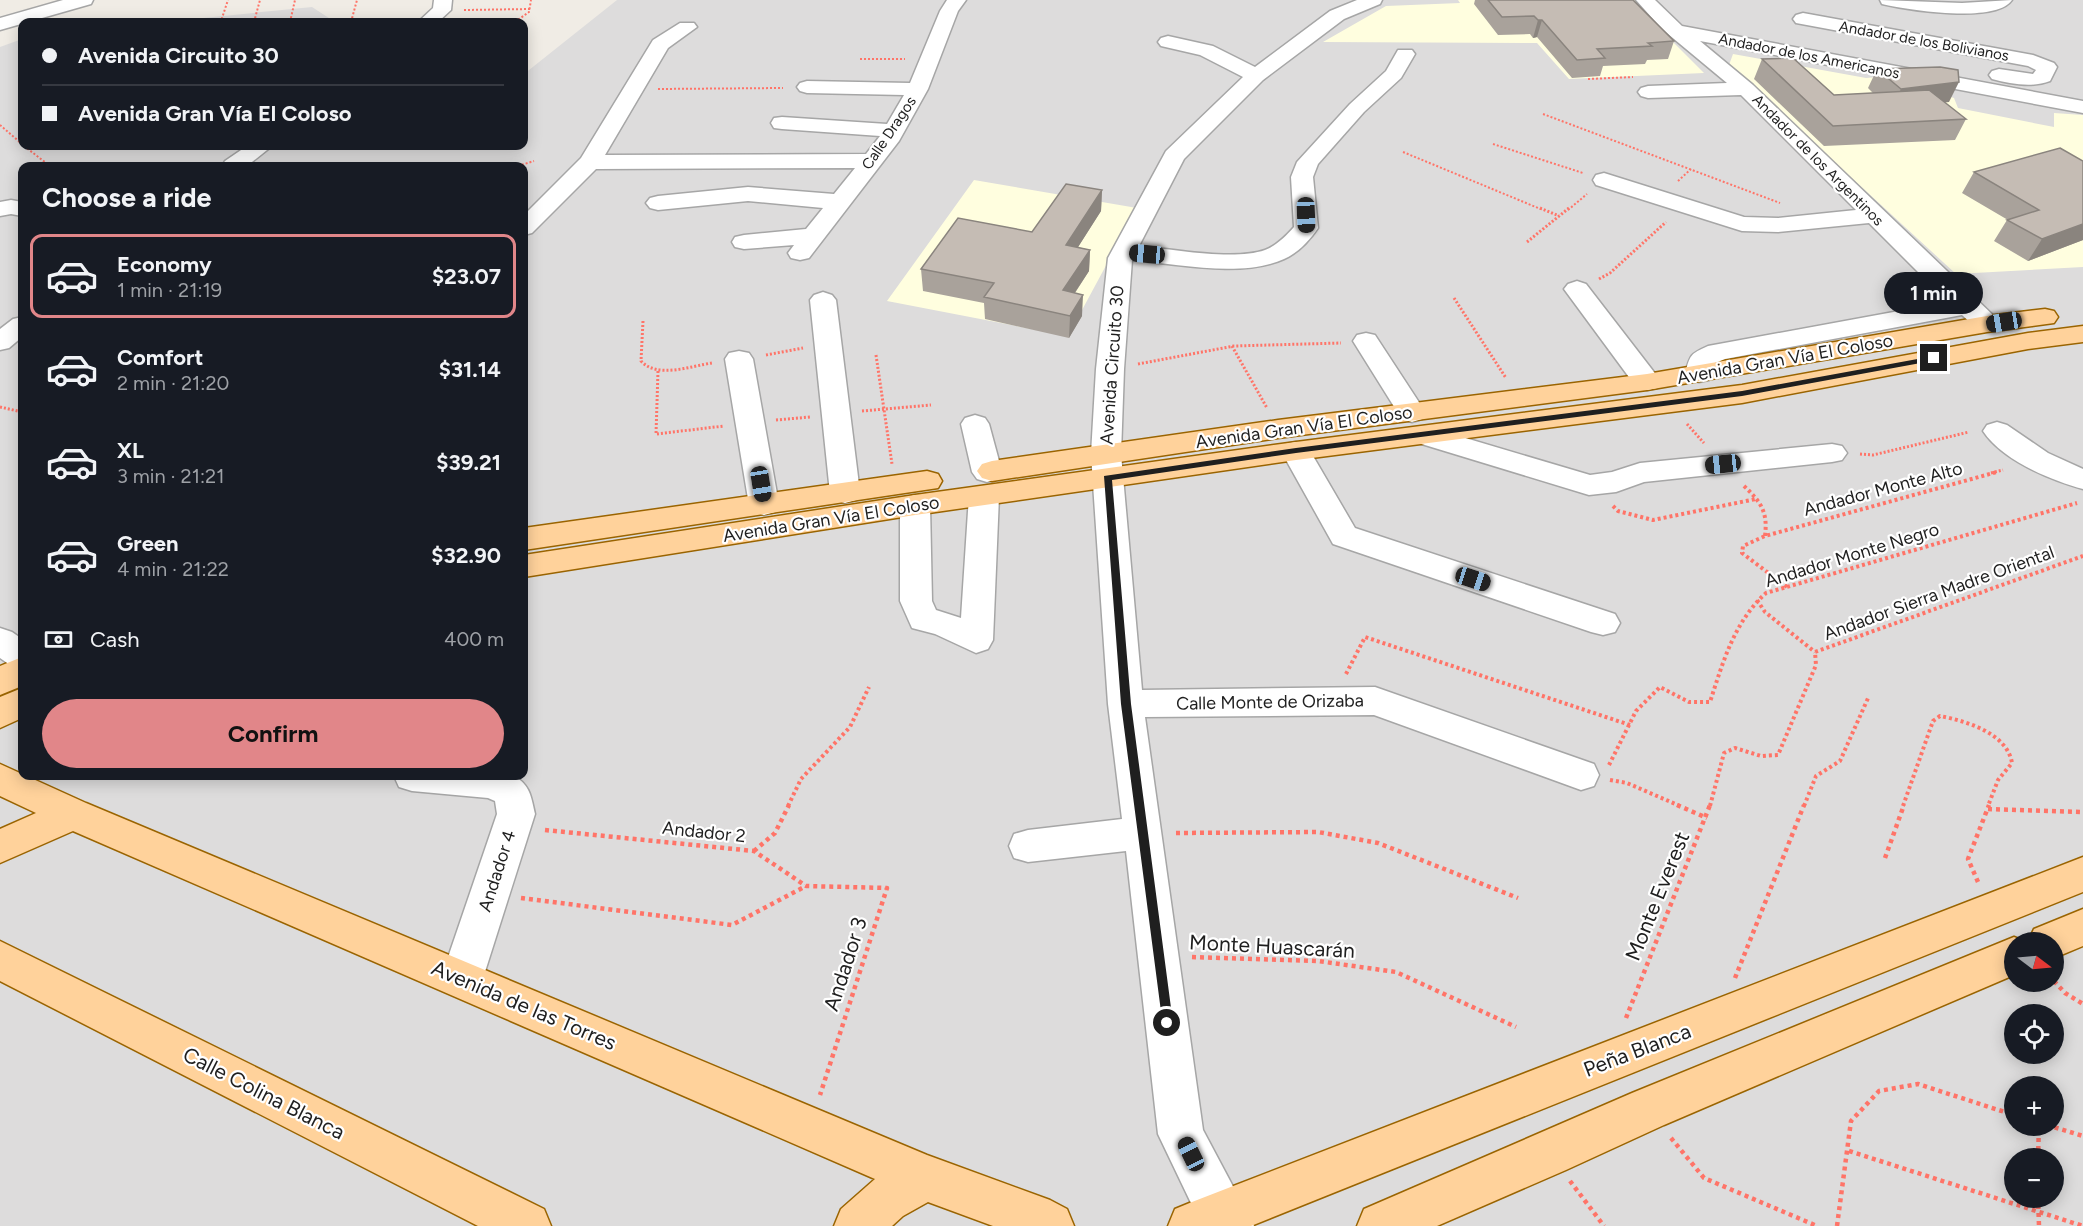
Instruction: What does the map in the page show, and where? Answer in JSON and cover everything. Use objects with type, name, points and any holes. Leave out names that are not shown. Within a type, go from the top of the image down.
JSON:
[{"type":"main road","name":"Avenida Gran Vía El Coloso","points":[[1419,424],[1519,399],[1699,374],[1977,315],[2083,312]]},
{"type":"main road","name":"Avenida Gran Vía El Coloso","points":[[528,565],[905,495],[1287,440],[1419,424],[1742,394],[2028,341],[2083,334]]},
{"type":"main road","name":"Avenida Gran Vía El Coloso","points":[[528,538],[845,493],[905,495]]},
{"type":"main road","points":[[0,682],[18,672]]},
{"type":"main road","points":[[0,714],[18,704]]},
{"type":"main road","name":"Avenida de las Torres","points":[[0,779],[73,814],[462,978],[926,1178],[1039,1223]]},
{"type":"main road","points":[[0,847],[73,814]]},
{"type":"main road","name":"Peña Blanca","points":[[1214,1222],[1609,1060],[2083,874]]},
{"type":"main road","points":[[2064,935],[2083,927]]},
{"type":"main road","name":"Calle Colina Blanca","points":[[0,960],[527,1226]]},
{"type":"main road","points":[[1381,1226],[1550,1154],[1648,1109],[2004,960]]},
{"type":"main road","points":[[858,1226],[886,1199],[926,1178]]},
{"type":"street","points":[[4,18],[84,0]]},
{"type":"street","name":"Calle Dragos","points":[[744,242],[807,245],[894,131],[918,89],[949,11],[957,0]]},
{"type":"street","name":"Avenida Circuito 30","points":[[1214,1222],[1181,1134],[1126,704],[1107,466],[1110,369],[1120,258],[1174,156],[1256,76],[1337,15],[1373,0]]},
{"type":"street","name":"Andador de los Argentinos","points":[[1645,0],[1746,89],[1873,216],[1977,315]]},
{"type":"street","points":[[1889,0],[1952,7],[1981,7],[2003,0]]},
{"type":"street","points":[[431,18],[442,5]]},
{"type":"street","name":"Andador de los Bolivianos","points":[[1803,19],[2043,64],[2047,67],[2043,77],[2035,80],[1937,64],[1932,66],[1930,79]]},
{"type":"street","points":[[528,224],[590,162],[634,89],[652,53],[660,44],[687,27]]},
{"type":"street","name":"Andador de los Americanos","points":[[1677,30],[2083,107]]},
{"type":"street","points":[[1168,42],[1206,50],[1256,76]]},
{"type":"street","points":[[1124,252],[1241,261],[1274,255],[1294,242],[1306,228],[1302,177],[1308,162],[1357,108],[1394,74],[1405,54]]},
{"type":"street","points":[[807,87],[918,89]]},
{"type":"street","points":[[1648,92],[1746,89]]},
{"type":"street","points":[[782,123],[894,131]]},
{"type":"street","points":[[239,162],[259,150]]},
{"type":"street","points":[[590,162],[872,161]]},
{"type":"street","points":[[1604,180],[1742,224],[1832,221],[1873,216]]},
{"type":"street","points":[[658,203],[748,194],[840,202]]},
{"type":"street","points":[[0,209],[18,208]]},
{"type":"street","points":[[1577,289],[1647,382]]},
{"type":"street","points":[[823,300],[845,493]]},
{"type":"street","points":[[0,342],[18,328]]},
{"type":"street","points":[[1366,340],[1419,424],[1589,484],[1616,482],[1640,473],[1832,453]]},
{"type":"street","points":[[739,359],[764,505]]},
{"type":"street","points":[[905,495],[916,601],[924,619],[944,624],[976,640],[985,484],[975,424]]},
{"type":"street","points":[[1997,431],[2021,450],[2060,472],[2083,479]]},
{"type":"street","points":[[1287,440],[1344,536],[1603,623]]},
{"type":"street","points":[[0,641],[18,653]]},
{"type":"street","name":"Calle Monte de Orizaba","points":[[1126,704],[1375,701],[1592,777]]},
{"type":"street","name":"Andador 4","points":[[459,780],[495,783],[512,793],[516,814],[462,978]]},
{"type":"street","points":[[1028,846],[1143,833]]},
{"type":"path","points":[[222,18],[228,0]]},
{"type":"path","points":[[255,18],[260,0]]},
{"type":"path","points":[[291,18],[295,0]]},
{"type":"path","points":[[352,18],[357,0]]},
{"type":"path","points":[[531,0],[531,9]]},
{"type":"path","points":[[442,5],[531,9]]},
{"type":"path","points":[[520,18],[531,9]]},
{"type":"path","points":[[860,59],[930,59]]},
{"type":"path","points":[[634,89],[807,87]]},
{"type":"path","points":[[1543,114],[1832,221]]},
{"type":"path","points":[[0,125],[18,141]]},
{"type":"path","points":[[1493,144],[1604,180]]},
{"type":"path","points":[[29,150],[45,162]]},
{"type":"path","points":[[1403,152],[1559,216]]},
{"type":"path","points":[[528,163],[534,161]]},
{"type":"path","points":[[1527,242],[1604,180]]},
{"type":"path","points":[[1577,289],[1610,273],[1684,206]]},
{"type":"path","points":[[1454,298],[1519,399]]},
{"type":"path","points":[[643,321],[641,360],[646,368],[658,371],[656,434],[751,422]]},
{"type":"path","points":[[1110,369],[1232,346],[1268,344],[1320,346],[1366,340]]},
{"type":"path","points":[[1232,346],[1287,440]]},
{"type":"path","points":[[876,355],[905,495]]},
{"type":"path","points":[[0,407],[18,411]]},
{"type":"path","points":[[1832,453],[1873,455],[1984,428],[1997,431]]},
{"type":"path","name":"Andador Monte Alto","points":[[1787,587],[1742,553],[1743,546],[1765,536],[2039,460]]},
{"type":"path","points":[[1589,484],[1618,511],[1653,520],[1756,499]]},
{"type":"path","name":"Andador Monte Negro","points":[[1630,725],[1649,694],[1660,687],[1672,691],[1680,699],[1697,706],[1710,702],[1732,639],[1757,600],[1766,593],[2083,501]]},
{"type":"path","name":"Andador Sierra Madre Oriental","points":[[1735,748],[1761,756],[1778,755],[1816,665],[1815,652],[2083,556]]},
{"type":"path","points":[[1757,600],[1766,612],[1815,652]]},
{"type":"path","points":[[1332,702],[1365,637],[1630,725],[1592,777],[1627,783],[1707,818]]},
{"type":"path","points":[[754,851],[775,833],[801,779],[850,727],[869,687]]},
{"type":"path","points":[[1719,1018],[1816,776],[1840,761],[1869,696]]},
{"type":"path","points":[[1885,858],[1933,721],[1940,716],[1956,717],[2001,741],[2010,751],[2012,763],[1998,780],[1968,860],[1990,910]]},
{"type":"path","name":"Monte Everest","points":[[1609,1060],[1707,818],[1724,753],[1735,748]]},
{"type":"path","points":[[1988,809],[2083,812]]},
{"type":"path","name":"Andador 2","points":[[512,826],[754,851],[806,886]]},
{"type":"path","points":[[1143,833],[1328,834],[1378,843],[1518,898]]},
{"type":"path","points":[[489,894],[732,925],[806,886]]},
{"type":"path","name":"Andador 3","points":[[806,886],[887,888],[810,1127]]},
{"type":"path","name":"Monte Huascarán","points":[[1158,956],[1318,961],[1396,972],[1516,1027]]},
{"type":"path","points":[[2064,992],[2083,1004]]},
{"type":"path","points":[[1837,1226],[1849,1151],[1851,1121],[1880,1091],[1917,1084],[2004,1112]]},
{"type":"path","points":[[1648,1109],[1704,1178],[1817,1226]]},
{"type":"path","points":[[2064,1130],[2083,1136]]},
{"type":"path","points":[[1849,1151],[2083,1226]]},
{"type":"path","points":[[1550,1154],[1604,1226]]},
{"type":"path","points":[[2038,1208],[2038,1226]]},
{"type":"shaded area","points":[[617,0],[2083,0],[2083,1226],[0,1226],[0,47],[18,40],[18,150],[528,150],[528,71]]},
{"type":"shaded area","points":[[1458,0],[1641,0],[1642,2],[1603,3],[1657,26],[1704,73],[1569,79],[1537,43],[1323,42],[1386,6],[1460,3]]},
{"type":"shaded area","points":[[312,7],[329,18],[203,18]]},
{"type":"shaded area","points":[[1733,54],[1866,78],[1890,76],[1954,98],[1958,108],[2054,127],[2054,113],[2083,115],[2083,267],[1956,274],[1729,65]]},
{"type":"shaded area","points":[[974,180],[1137,208],[1068,336],[887,301]]},
{"type":"building","points":[[1488,0],[1633,0],[1674,41],[1648,43],[1652,46],[1597,49],[1605,58],[1577,60],[1542,20],[1534,16],[1502,17]]},
{"type":"building","points":[[1793,58],[1834,95],[1929,90],[1966,119],[1833,126],[1762,59]]},
{"type":"building","points":[[1940,67],[1958,70],[1959,82],[1901,89],[1877,69]]},
{"type":"building","points":[[2060,148],[2083,161],[2083,224],[2042,239],[2007,220],[2039,210],[1974,172]]},
{"type":"building","points":[[1066,184],[1102,190],[1066,245],[1090,250],[1063,290],[1083,295],[1070,316],[984,297],[994,283],[921,269],[958,218],[1032,232]]},
{"type":"route","points":[[1167,1023],[1126,704],[1108,478],[1296,450],[1742,394],[1934,358]]}]
